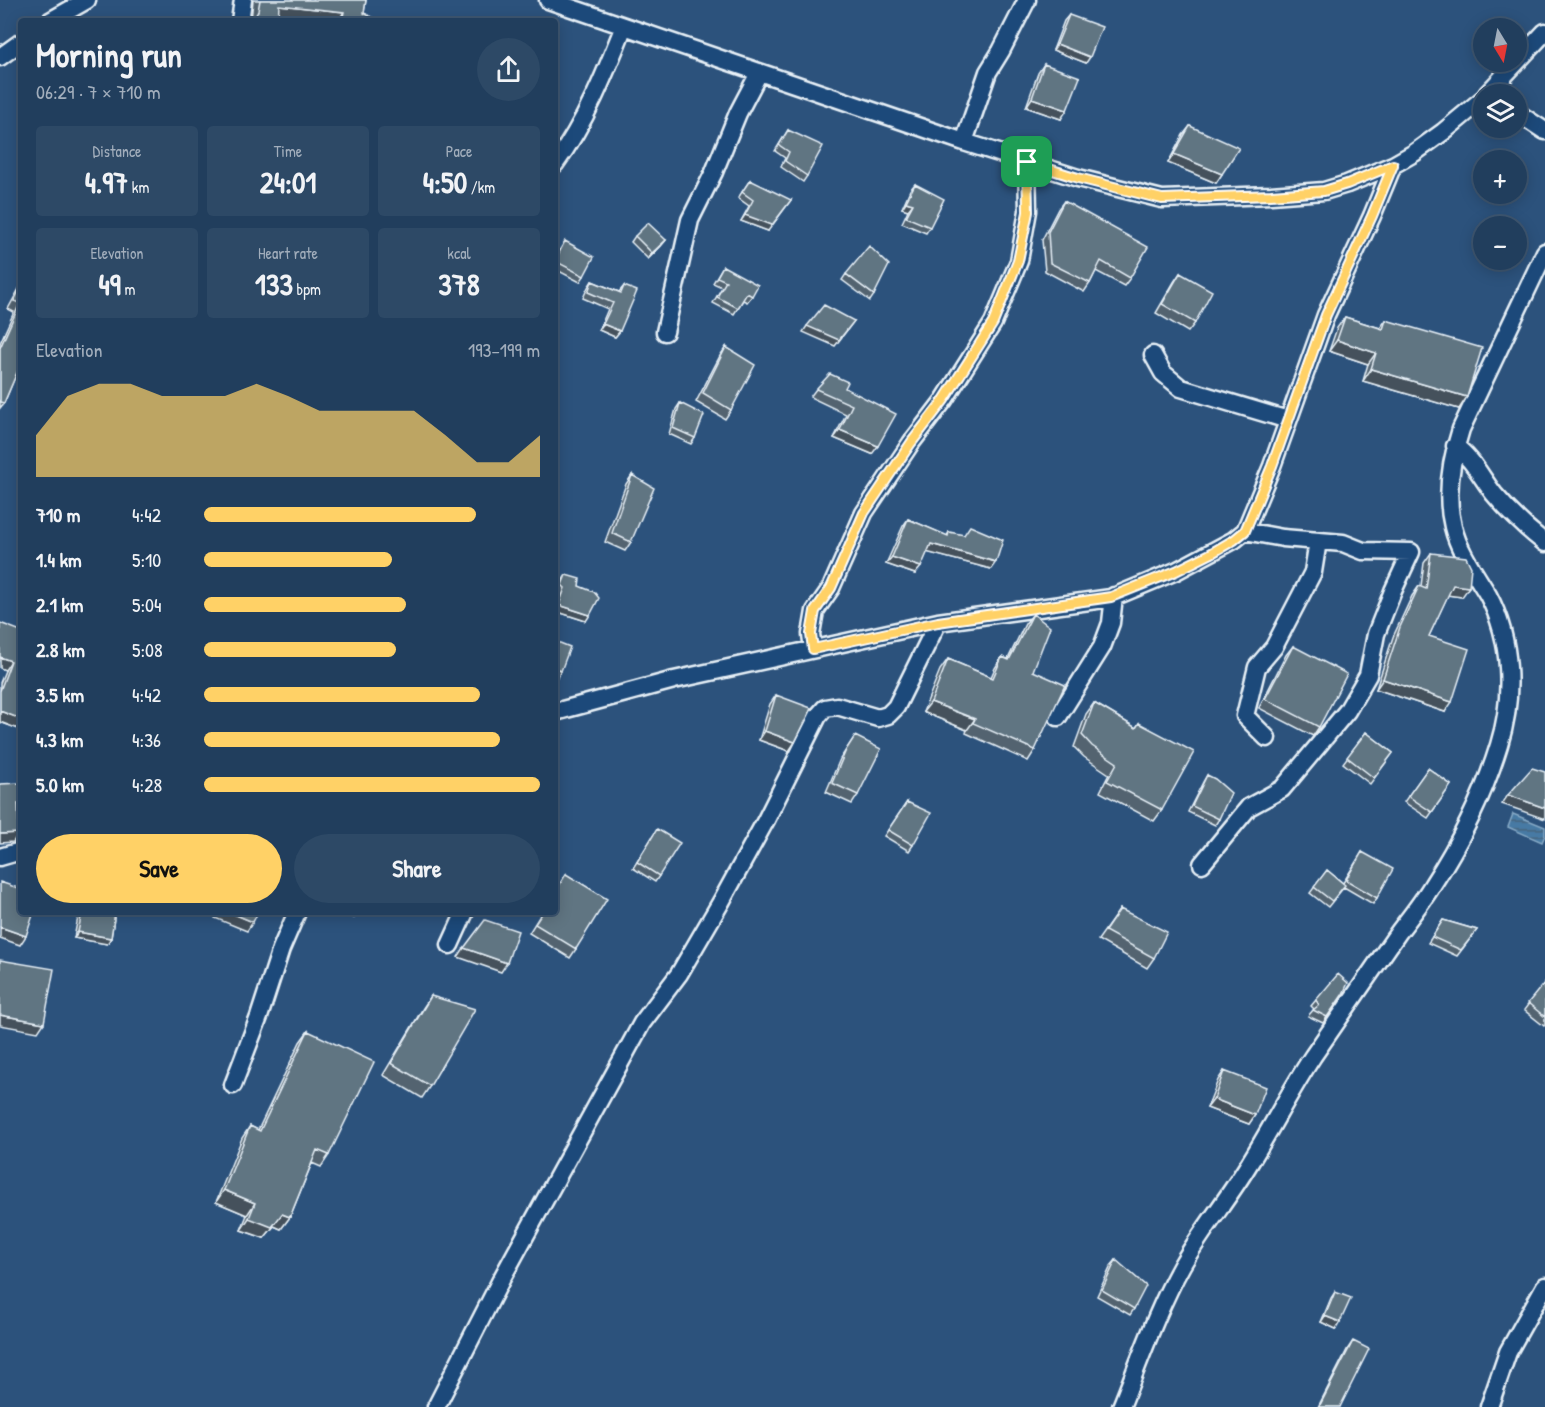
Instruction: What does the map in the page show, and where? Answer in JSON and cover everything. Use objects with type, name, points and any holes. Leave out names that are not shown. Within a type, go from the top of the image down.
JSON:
[{"type":"street","points":[[55,18],[87,0]]},
{"type":"street","points":[[240,18],[243,0]]},
{"type":"street","points":[[548,0],[964,142],[1078,178],[1162,199],[1324,191],[1393,165],[1443,132],[1473,107]]},
{"type":"street","points":[[964,142],[988,72],[1006,43],[1027,0]]},
{"type":"street","points":[[558,159],[596,94],[624,26]]},
{"type":"street","points":[[1497,84],[1545,32]]},
{"type":"street","points":[[0,57],[18,44]]},
{"type":"street","points":[[665,332],[690,220],[759,72]]},
{"type":"street","points":[[1527,119],[1545,131]]},
{"type":"street","points":[[813,649],[811,634],[815,611],[831,588],[864,513],[911,443],[944,400],[993,323],[1018,261],[1028,212],[1027,162]]},
{"type":"street","points":[[558,711],[674,680],[938,622],[1114,596],[1176,571],[1234,540],[1245,531],[1272,466],[1326,315],[1393,165]]},
{"type":"street","points":[[1122,1407],[1162,1304],[1182,1265],[1250,1163],[1306,1066],[1432,886],[1460,839],[1486,783],[1500,742],[1507,710],[1509,677],[1506,651],[1490,599],[1462,550],[1454,530],[1449,492],[1455,446],[1467,415],[1545,252]]},
{"type":"street","points":[[1153,355],[1163,373],[1181,388],[1288,420]]},
{"type":"street","points":[[1455,446],[1469,457],[1493,493],[1509,511],[1545,543]]},
{"type":"street","points":[[1202,864],[1250,807],[1282,789],[1347,711],[1368,675],[1376,634],[1411,552],[1363,551],[1343,543],[1283,538],[1245,531]]},
{"type":"street","points":[[1267,738],[1245,716],[1257,667],[1274,647],[1313,572],[1318,541]]},
{"type":"street","points":[[1058,717],[1102,647],[1111,623],[1114,596]]},
{"type":"street","points":[[436,1407],[502,1278],[642,1023],[679,974],[721,902],[766,820],[818,716],[825,708],[837,706],[878,718],[888,715],[896,707],[938,622]]},
{"type":"street","points":[[0,857],[18,852]]},
{"type":"street","points":[[233,1085],[259,1017],[281,949],[296,915]]},
{"type":"street","points":[[450,945],[464,915]]},
{"type":"street","points":[[1489,1407],[1508,1352],[1545,1286]]},
{"type":"water","points":[[1513,814],[1545,827],[1542,842],[1508,827]]},
{"type":"building","points":[[260,0],[366,0],[364,13],[373,18],[343,18],[344,12],[279,5],[278,18],[255,18]]},
{"type":"building","points":[[1069,15],[1102,27],[1090,57],[1057,44]]},
{"type":"building","points":[[1044,64],[1080,77],[1067,110],[1032,98]]},
{"type":"building","points":[[1190,126],[1239,148],[1222,174],[1174,154]]},
{"type":"building","points":[[788,130],[823,146],[807,176],[785,161],[789,152],[779,145]]},
{"type":"building","points":[[750,180],[791,200],[772,225],[745,215],[753,200],[742,192]]},
{"type":"building","points":[[915,184],[944,199],[930,227],[906,217],[913,204],[906,202]]},
{"type":"building","points":[[1064,201],[1148,247],[1130,278],[1101,261],[1090,283],[1050,263],[1048,232]]},
{"type":"building","points":[[648,223],[666,240],[652,253],[635,236]]},
{"type":"building","points":[[565,241],[594,257],[584,276],[558,263],[558,255]]},
{"type":"building","points":[[869,246],[889,265],[874,295],[846,274]]},
{"type":"building","points":[[723,266],[758,285],[752,296],[747,293],[738,308],[717,297],[726,281],[717,277]]},
{"type":"building","points":[[1180,273],[1212,291],[1195,323],[1162,304]]},
{"type":"building","points":[[592,281],[621,293],[624,286],[637,291],[620,331],[603,324],[613,303],[588,292]]},
{"type":"building","points":[[824,305],[854,321],[839,340],[807,326]]},
{"type":"building","points":[[18,308],[18,370],[4,403],[0,402],[0,348]]},
{"type":"building","points":[[1345,317],[1383,329],[1386,320],[1482,348],[1467,397],[1371,369],[1376,353],[1337,340]]},
{"type":"building","points":[[726,347],[755,365],[731,410],[703,393]]},
{"type":"building","points":[[830,374],[848,382],[845,388],[896,414],[878,446],[840,430],[852,405],[816,389]]},
{"type":"building","points":[[680,403],[704,415],[695,438],[673,428]]},
{"type":"building","points":[[632,475],[654,488],[631,542],[612,533]]},
{"type":"building","points":[[908,519],[948,536],[949,532],[964,535],[970,526],[1003,540],[996,562],[931,544],[921,567],[892,557]]},
{"type":"building","points":[[1431,553],[1466,557],[1471,567],[1469,587],[1453,585],[1429,636],[1469,649],[1452,702],[1383,679],[1400,627],[1419,586],[1426,589]]},
{"type":"building","points":[[566,575],[580,579],[579,586],[594,592],[599,598],[590,615],[559,605],[565,588],[562,585]]},
{"type":"building","points":[[1033,614],[1050,627],[1033,671],[1065,685],[1035,750],[973,723],[975,719],[931,702],[948,659],[993,678],[1002,657],[1009,660]]},
{"type":"building","points":[[0,623],[18,630],[18,718],[0,711],[0,691],[11,661],[0,657]]},
{"type":"building","points":[[558,642],[570,647],[561,671],[558,670]]},
{"type":"building","points":[[1293,646],[1347,674],[1319,727],[1265,699]]},
{"type":"building","points":[[776,695],[811,708],[795,742],[765,731]]},
{"type":"building","points":[[1094,703],[1136,728],[1139,723],[1194,752],[1162,810],[1107,781],[1117,763],[1092,746],[1082,735]]},
{"type":"building","points":[[1366,732],[1393,753],[1374,778],[1347,757]]},
{"type":"building","points":[[855,736],[881,749],[858,795],[832,783],[846,750]]},
{"type":"building","points":[[1428,768],[1451,785],[1432,812],[1408,796]]},
{"type":"building","points":[[1532,768],[1545,772],[1545,808],[1508,795]]},
{"type":"building","points":[[1207,775],[1231,793],[1219,819],[1192,806]]},
{"type":"building","points":[[18,783],[18,833],[0,834],[0,784]]},
{"type":"building","points":[[907,802],[931,813],[913,845],[888,830]]},
{"type":"building","points":[[657,829],[680,843],[659,876],[637,862]]},
{"type":"building","points":[[1362,852],[1393,869],[1377,898],[1346,880]]},
{"type":"building","points":[[1327,870],[1345,885],[1332,901],[1314,887]]},
{"type":"building","points":[[566,874],[607,899],[576,949],[535,924],[541,915],[558,915],[558,887]]},
{"type":"building","points":[[0,882],[18,888],[18,915],[33,915],[26,936],[0,927]]},
{"type":"building","points":[[1120,909],[1167,932],[1154,958],[1105,931]]},
{"type":"building","points":[[81,915],[115,915],[111,938],[78,932]]},
{"type":"building","points":[[236,915],[256,915],[253,922]]},
{"type":"building","points":[[485,920],[518,931],[507,963],[464,948]]},
{"type":"building","points":[[1443,920],[1477,930],[1461,950],[1432,937]]},
{"type":"building","points":[[0,960],[54,969],[44,1023],[0,1015]]},
{"type":"building","points":[[1338,974],[1348,983],[1327,1017],[1313,1010],[1319,1005],[1316,1000]]},
{"type":"building","points":[[1545,982],[1545,1017],[1528,1003]]},
{"type":"building","points":[[431,996],[475,1009],[430,1086],[391,1063]]},
{"type":"building","points":[[308,1031],[374,1062],[329,1155],[317,1150],[290,1217],[282,1214],[272,1227],[249,1218],[255,1203],[224,1190],[250,1126],[260,1131]]},
{"type":"building","points":[[1224,1071],[1266,1087],[1255,1115],[1214,1099]]},
{"type":"building","points":[[1116,1260],[1146,1286],[1134,1309],[1102,1290]]},
{"type":"building","points":[[1335,1292],[1351,1298],[1340,1322],[1325,1316]]},
{"type":"building","points":[[1353,1341],[1369,1349],[1340,1407],[1319,1407]]},
{"type":"route","points":[[1027,162],[1078,178],[1162,199],[1324,191],[1393,165],[1326,315],[1272,466],[1245,531],[1210,554],[1176,571],[1111,597],[938,622],[813,649],[811,634],[815,611],[831,588],[864,513],[911,443],[944,400],[993,323],[1018,261],[1028,212],[1027,162]]}]
